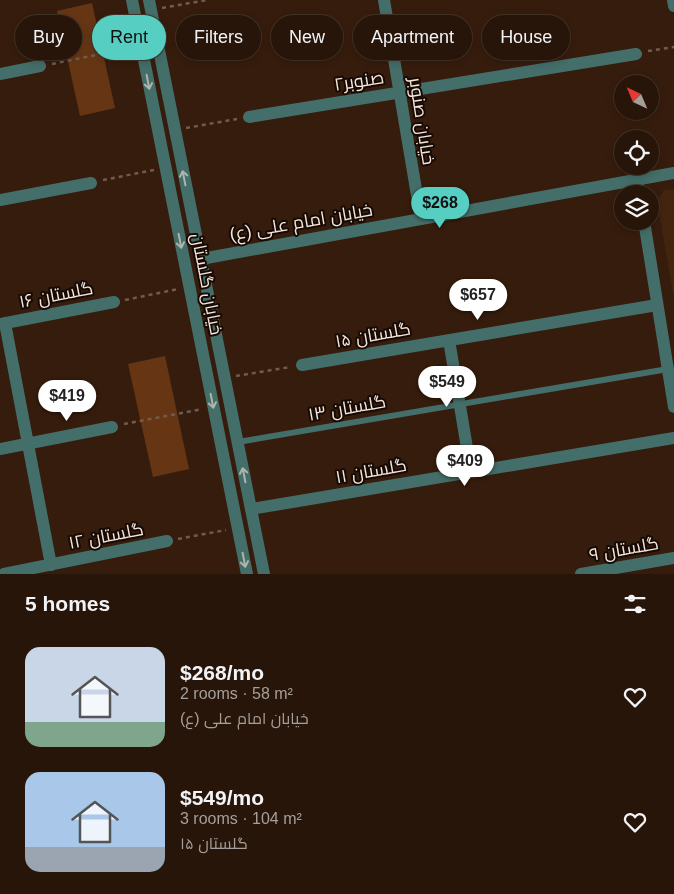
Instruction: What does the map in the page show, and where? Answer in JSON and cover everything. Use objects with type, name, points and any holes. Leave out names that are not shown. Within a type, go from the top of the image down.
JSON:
[{"type":"street","name":"خیابان گلستان","points":[[132,0],[135,15]]},
{"type":"street","name":"خیابان صنوبر","points":[[384,0],[421,219]]},
{"type":"street","points":[[673,0],[674,6]]},
{"type":"street","name":"خیابان گلستان","points":[[150,5],[264,574]]},
{"type":"street","name":"صنوبر۲","points":[[249,117],[636,54]]},
{"type":"street","name":"خیابان گلستان","points":[[144,60],[247,574]]},
{"type":"street","points":[[0,74],[40,66]]},
{"type":"street","name":"خیابان امام علی (ع)","points":[[201,258],[674,173]]},
{"type":"street","points":[[637,180],[638,185]]},
{"type":"street","points":[[0,200],[91,183]]},
{"type":"street","points":[[646,230],[674,407]]},
{"type":"street","name":"گلستان ۱۶","points":[[2,324],[114,302]]},
{"type":"street","name":"گلستان ۱۵","points":[[302,365],[658,305]]},
{"type":"street","points":[[2,324],[28,444],[51,565]]},
{"type":"street","points":[[449,340],[471,472]]},
{"type":"street","points":[[0,449],[112,427]]},
{"type":"street","name":"گلستان ۱۱","points":[[251,510],[674,438]]},
{"type":"street","name":"گلستان ۱۲","points":[[4,574],[167,542]]},
{"type":"street","name":"گلستان ۹","points":[[581,574],[674,558]]},
{"type":"lane","name":"گلستان ۱۳","points":[[238,442],[668,369]]},
{"type":"path","points":[[150,5],[207,0]]},
{"type":"path","points":[[636,54],[674,47]]},
{"type":"path","points":[[40,66],[92,56]]},
{"type":"path","points":[[174,130],[249,117]]},
{"type":"path","points":[[91,183],[166,168]]},
{"type":"path","points":[[114,302],[189,287]]},
{"type":"path","points":[[225,378],[302,365]]},
{"type":"path","points":[[112,427],[214,407]]},
{"type":"path","points":[[167,542],[238,528]]},
{"type":"shaded area","points":[[92,3],[95,15],[92,15],[92,60],[104,60],[115,108],[80,116],[68,60],[82,60],[82,15],[58,15],[57,11]]},
{"type":"shaded area","points":[[674,189],[674,299],[659,213],[659,198],[664,190]]},
{"type":"shaded area","points":[[165,356],[189,469],[153,477],[128,364]]}]
